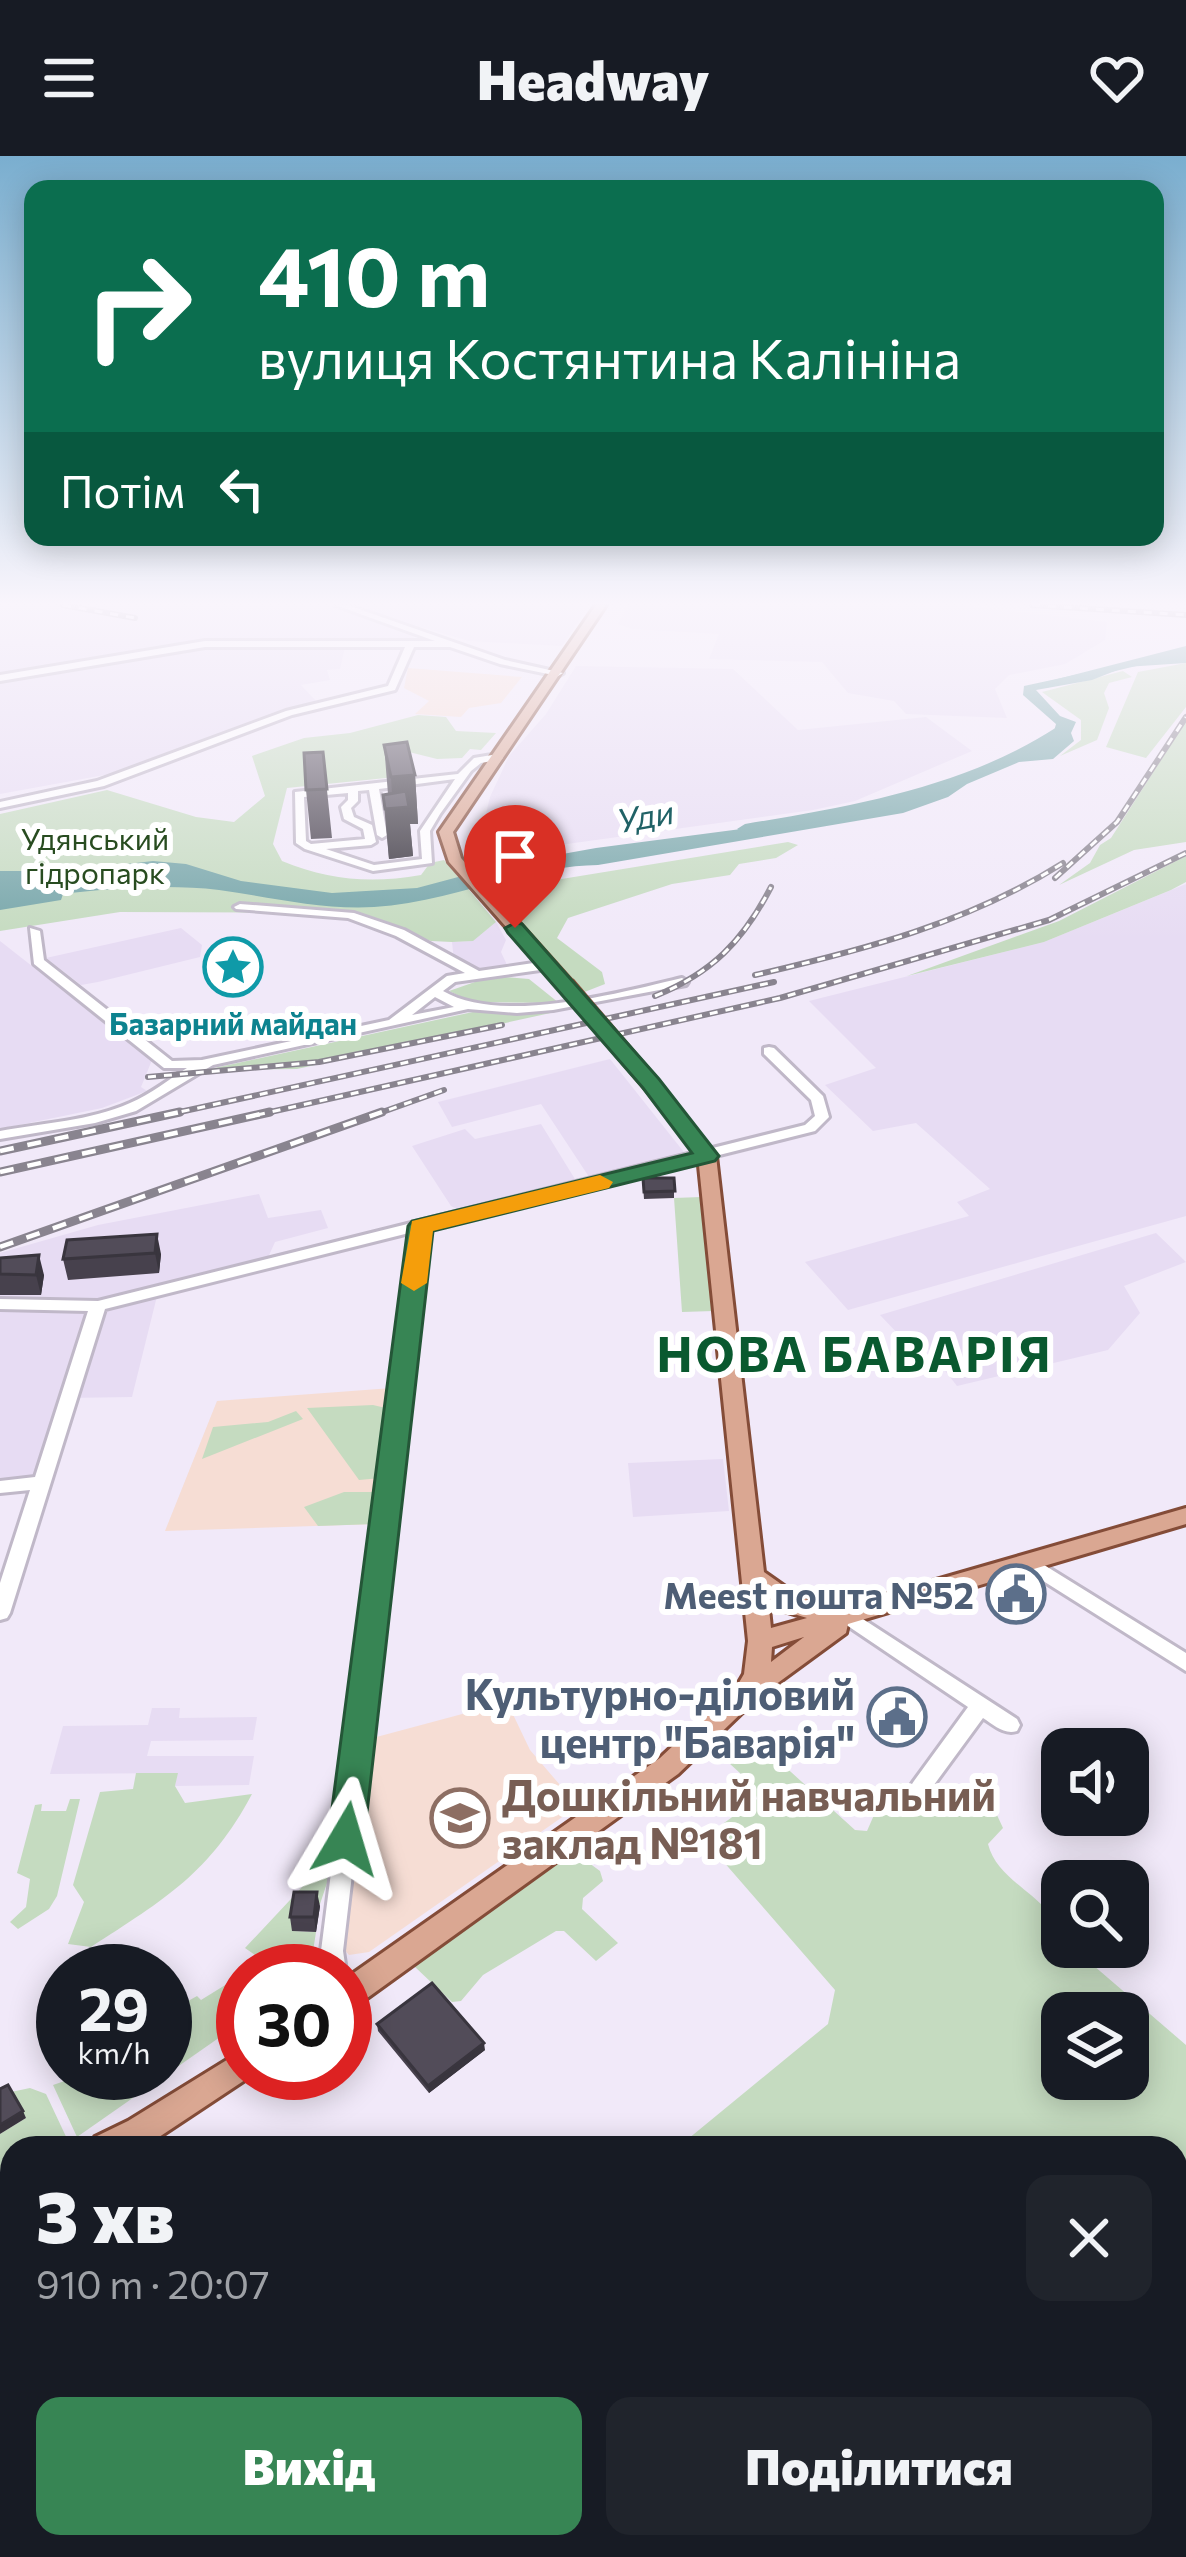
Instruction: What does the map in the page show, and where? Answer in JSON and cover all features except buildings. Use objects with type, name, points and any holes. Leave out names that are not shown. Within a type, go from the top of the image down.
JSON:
[{"type":"main road","points":[[527,717],[448,826],[446,838],[454,859],[651,1084],[707,1156],[760,1641],[757,1675],[746,1694]]},
{"type":"main road","points":[[760,1641],[1186,1516]]},
{"type":"main road","points":[[754,1577],[768,1591],[812,1614],[849,1617]]},
{"type":"main road","points":[[372,1977],[669,1766],[746,1694],[849,1617]]},
{"type":"main road","points":[[149,2136],[216,2085]]},
{"type":"street","points":[[0,805],[100,784],[278,717]]},
{"type":"street","points":[[449,795],[461,766],[498,757]]},
{"type":"street","points":[[454,776],[299,794],[301,843],[373,868],[428,861],[425,831],[478,760]]},
{"type":"street","points":[[309,847],[371,842],[376,836],[373,785]]},
{"type":"street","points":[[352,789],[353,801],[346,807],[349,820],[368,827],[376,836]]},
{"type":"street","points":[[376,836],[425,831]]},
{"type":"street","points":[[240,907],[350,915],[400,933],[474,974]]},
{"type":"street","points":[[34,931],[38,962],[169,1065],[209,1062],[474,1007]]},
{"type":"street","points":[[393,1023],[451,979],[547,965]]},
{"type":"street","points":[[434,991],[452,1003],[474,1007],[556,1007],[682,982]]},
{"type":"street","points":[[0,1304],[98,1306],[810,1127],[822,1117],[818,1099],[770,1051]]},
{"type":"street","points":[[0,1135],[122,1110],[149,1100],[162,1087],[209,1062]]},
{"type":"street","points":[[162,1087],[169,1065]]},
{"type":"street","points":[[333,1944],[421,1226]]},
{"type":"street","points":[[0,1613],[98,1306]]},
{"type":"street","points":[[0,1487],[43,1482]]},
{"type":"street","points":[[1028,1562],[1186,1664]]},
{"type":"street","points":[[849,1617],[1010,1725]]},
{"type":"street","points":[[921,1787],[982,1706]]},
{"type":"shaded area","points":[[0,717],[273,717],[132,770],[0,794]]},
{"type":"shaded area","points":[[543,717],[784,717],[798,730],[926,717],[972,751],[855,801],[538,848],[496,839],[484,822],[509,756]]},
{"type":"shaded area","points":[[1048,717],[1076,722],[1071,733],[1074,741],[1053,759],[1019,762],[903,813],[542,871],[402,904],[335,907],[219,890],[161,887],[63,894],[61,900],[0,910],[0,871],[66,871],[153,861],[186,864],[241,881],[332,893],[417,888],[507,864],[596,848],[794,822],[966,780],[1053,735],[1056,724]]},
{"type":"shaded area","points":[[1186,884],[1186,1216],[848,1310],[805,1262],[969,1216],[957,1202],[990,1189],[916,1123],[873,1131],[825,1085],[876,1068],[809,1001],[1044,942]]},
{"type":"shaded area","points":[[496,922],[506,940],[501,952],[508,967],[474,973],[454,960],[452,942],[472,941]]},
{"type":"shaded area","points":[[181,928],[202,945],[200,957],[98,982],[81,985],[46,958]]},
{"type":"shaded area","points":[[0,941],[152,1060],[141,1087],[147,1091],[102,1108],[0,1129]]},
{"type":"shaded area","points":[[610,1059],[687,1156],[591,1180],[541,1104],[452,1127],[438,1102]]},
{"type":"shaded area","points":[[541,1124],[578,1184],[462,1212],[451,1206],[412,1146],[465,1129],[475,1139]]},
{"type":"shaded area","points":[[259,1194],[268,1218],[321,1210],[328,1228],[275,1242],[266,1262],[159,1288],[132,1397],[66,1398],[40,1480],[0,1485],[0,1253],[98,1225]]},
{"type":"shaded area","points":[[1156,1233],[1186,1262],[1124,1286],[1140,1313],[1108,1350],[957,1386],[919,1337],[902,1338],[880,1315]]},
{"type":"shaded area","points":[[392,1388],[375,1524],[165,1531],[217,1401]]},
{"type":"shaded area","points":[[723,1459],[729,1511],[633,1517],[628,1463]]},
{"type":"shaded area","name":"Дошкільний навчальний заклад №181","points":[[507,1702],[530,1750],[578,1806],[372,1950],[372,1944],[343,1944],[369,1739]]},
{"type":"shaded area","points":[[152,1708],[180,1708],[179,1718],[257,1717],[253,1740],[151,1741],[147,1756],[254,1756],[249,1785],[175,1786],[177,1773],[50,1774],[63,1726],[148,1725]]},
{"type":"green space","name":"Удянський гідропарк","points":[[410,717],[446,717],[456,731],[496,733],[481,750],[470,749],[462,758],[437,759],[405,751],[406,776],[287,788],[273,844],[282,861],[350,878],[421,875],[430,863],[444,860],[496,922],[473,941],[431,941],[351,913],[120,912],[0,931],[0,814],[107,790],[196,817],[234,822],[265,796],[252,756],[304,738],[350,733]]},
{"type":"green space","points":[[1077,717],[1106,717],[1097,740],[1060,756],[1081,740]]},
{"type":"green space","points":[[1119,717],[1178,717],[1146,758],[1106,747]]},
{"type":"green space","points":[[1186,721],[1186,842],[1134,850],[1059,885],[1090,863],[1100,845],[1111,838]]},
{"type":"green space","points":[[788,842],[798,845],[776,858],[739,864],[730,875],[672,884],[568,918],[557,938],[602,972],[605,984],[582,993],[514,920],[517,916],[495,890]]},
{"type":"green space","points":[[1186,856],[1186,882],[1171,890],[1044,942],[907,976],[1059,921]]},
{"type":"green space","points":[[492,976],[529,979],[559,1003],[472,1002],[449,991]]},
{"type":"green space","points":[[482,1010],[564,1010],[297,1069],[205,1070]]},
{"type":"green space","points":[[701,1197],[714,1311],[682,1312],[674,1198]]},
{"type":"green space","points":[[373,1405],[390,1409],[381,1478],[359,1480],[307,1408]]},
{"type":"green space","points":[[296,1411],[303,1419],[202,1459],[213,1427],[268,1422]]},
{"type":"green space","points":[[344,1492],[379,1492],[375,1524],[318,1526],[304,1507]]},
{"type":"green space","points":[[743,1743],[770,1753],[855,1830],[867,1831],[885,1790],[901,1783],[990,1800],[1003,1828],[988,1844],[994,1859],[1041,1904],[1041,1968],[1096,1968],[1124,1992],[1041,1992],[1041,2100],[1149,2100],[1149,2013],[1186,2045],[1186,2136],[692,2136],[828,2024],[835,1990],[709,1845],[713,1831],[757,1799],[753,1785],[729,1763],[727,1750]]},
{"type":"green space","points":[[136,1773],[178,1773],[175,1786],[185,1803],[252,1794],[220,1844],[184,1882],[96,1944],[68,1944],[84,1902],[73,1885],[100,1792],[133,1789]]},
{"type":"green space","points":[[70,1799],[80,1799],[57,1896],[49,1909],[18,1929],[10,1922],[26,1907],[30,1879],[17,1873],[35,1805],[42,1804],[41,1811],[66,1811]]},
{"type":"green space","points":[[544,1860],[585,1860],[600,1871],[603,1881],[583,1898],[582,1909],[618,1943],[596,1961],[564,1931],[556,1931],[483,1975],[461,2001],[452,2002],[415,1967],[415,1951]]},
{"type":"green space","points":[[319,1869],[331,1871],[320,1904],[297,1906],[293,1931],[316,1932],[314,1944],[249,1944]]},
{"type":"green space","points":[[216,1991],[216,2040],[192,2057],[192,1999],[201,2000]]},
{"type":"green space","points":[[30,2088],[36,2090],[36,2100],[49,2100],[66,2136],[0,2136],[26,2118],[11,2092]]},
{"type":"green space","points":[[60,2100],[130,2100],[78,2136]]},
{"type":"waterway","name":"Уди","points":[[745,829],[860,810],[942,788],[1057,731]]},
{"type":"railway","points":[[1055,878],[1117,822],[1186,717]]},
{"type":"railway","points":[[257,1115],[780,998],[1049,920],[1186,853]]},
{"type":"railway","points":[[755,975],[952,918],[1063,863]]},
{"type":"railway","points":[[655,996],[693,977],[724,953],[771,887]]},
{"type":"railway","points":[[166,1115],[774,982]]},
{"type":"railway","points":[[148,1077],[319,1062],[502,1025]]},
{"type":"railway","points":[[374,1115],[444,1090]]},
{"type":"railway","points":[[0,1151],[180,1112]]},
{"type":"railway","points":[[0,1172],[270,1112]]},
{"type":"railway","points":[[0,1247],[382,1112]]},
{"type":"slow traffic","points":[[414,1283],[421,1226],[600,1182]]},
{"type":"place","name":"Базарний майдан","points":[[233,967]]},
{"type":"place","name":"Meest пошта №52","points":[[1016,1594]]},
{"type":"place","name":"Культурно-діловий центр \"Баварія\"","points":[[897,1717]]},
{"type":"place","name":"Дошкільний навчальний заклад №181","points":[[460,1818]]},
{"type":"district","name":"НОВА БАВАРІЯ","points":[[855,1352]]},
{"type":"route","points":[[346,1839],[421,1226],[707,1156],[515,928]]}]
